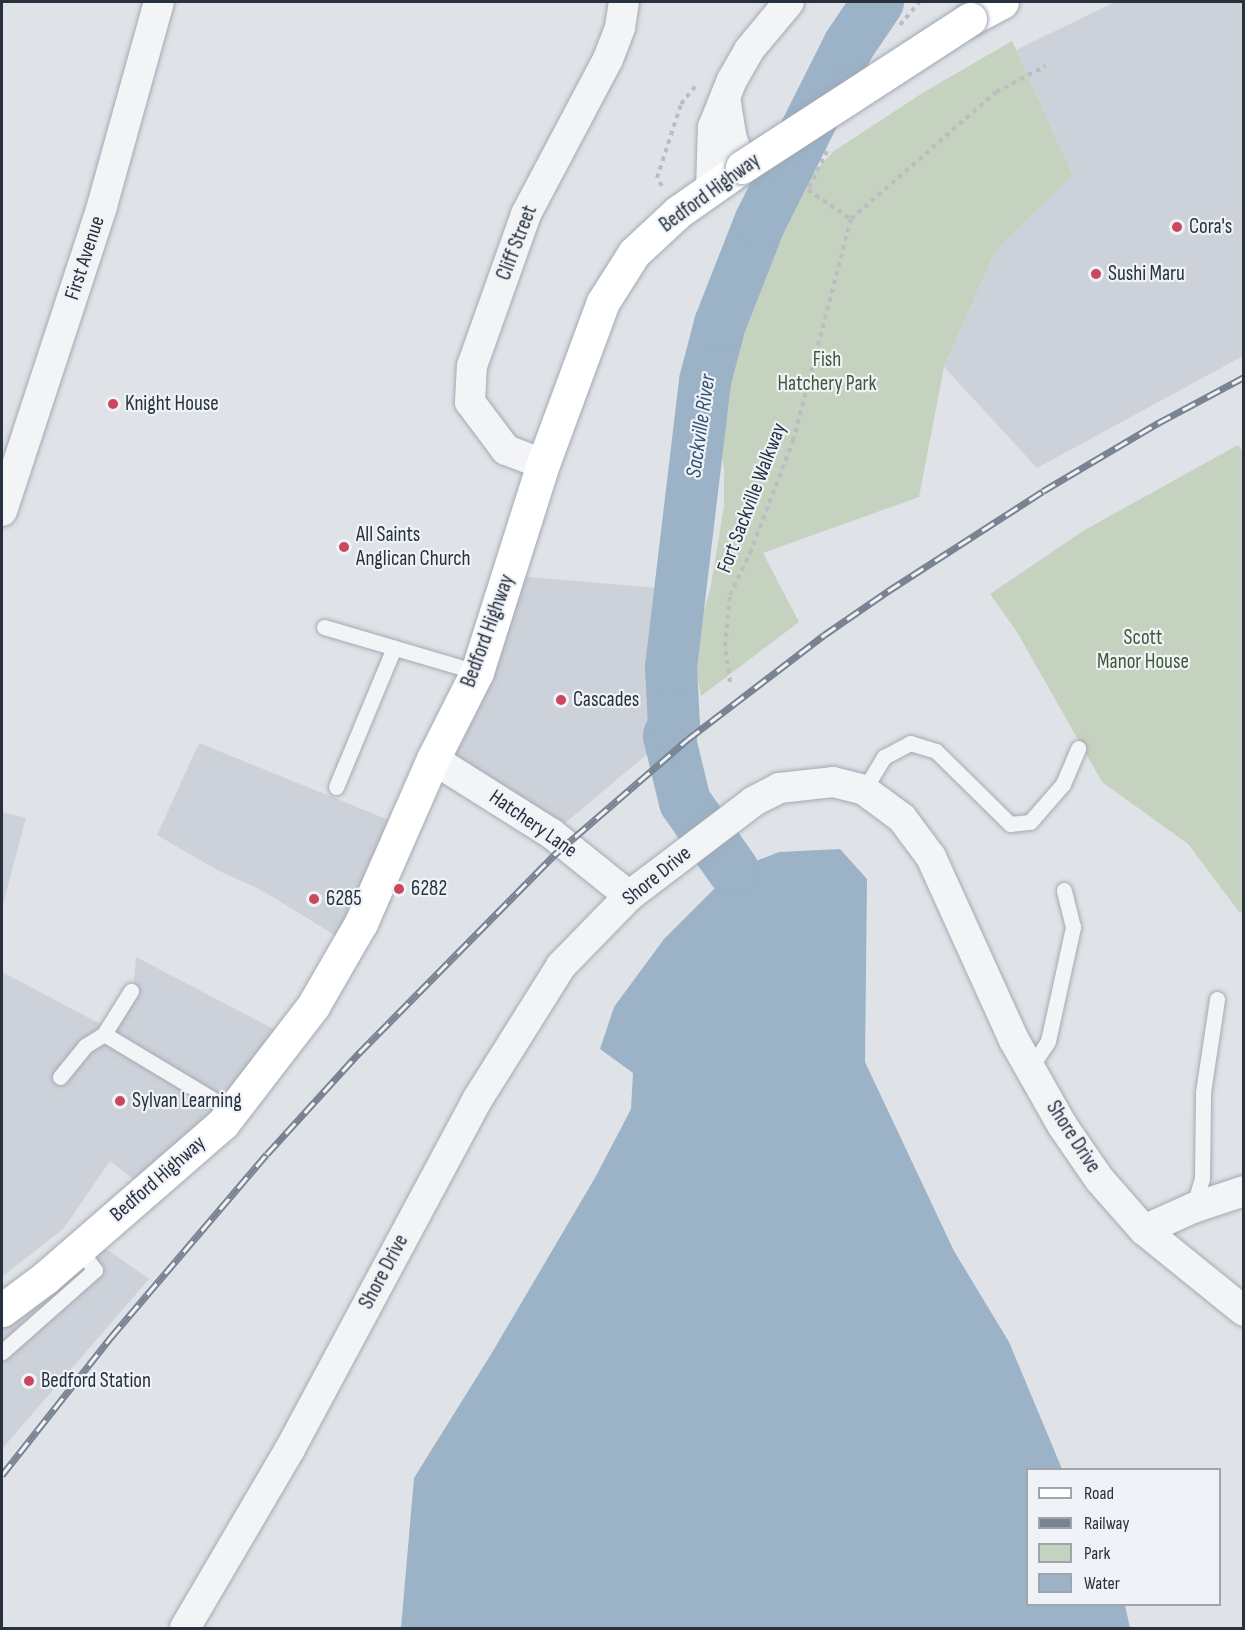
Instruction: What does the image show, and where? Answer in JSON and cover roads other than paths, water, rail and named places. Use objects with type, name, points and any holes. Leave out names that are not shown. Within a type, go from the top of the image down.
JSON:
[{"type":"main road","name":"Bedford Highway","points":[[2,1310],[45,1278],[223,1123],[314,1006],[362,923],[433,759],[477,672],[543,464],[603,302],[634,253],[678,212],[742,167],[970,19],[1002,2]]},
{"type":"street","name":"First Avenue","points":[[2,511],[8,472],[102,206],[159,2]]},
{"type":"street","name":"Cliff Street","points":[[543,464],[506,450],[470,402],[472,366],[526,214],[608,59],[620,27],[624,2]]},
{"type":"street","points":[[711,189],[713,127],[725,98],[749,50],[789,2]]},
{"type":"street","points":[[725,98],[731,136],[742,167]]},
{"type":"street","name":"Hatchery Lane","points":[[433,759],[552,834],[629,896]]},
{"type":"street","name":"Shore Drive","points":[[185,1629],[290,1449],[477,1100],[561,966],[629,896],[664,867],[754,801],[779,788],[833,782],[864,790],[902,818],[931,857],[1014,1040],[1029,1068],[1062,1125],[1100,1180],[1144,1230],[1244,1311]]},
{"type":"street","points":[[1144,1230],[1193,1208],[1244,1191]]},
{"type":"lane","points":[[324,627],[477,672]]},
{"type":"lane","points":[[336,787],[394,648]]},
{"type":"lane","points":[[864,790],[884,757],[910,743],[936,751],[1010,825],[1030,822],[1063,784],[1078,748]]},
{"type":"lane","points":[[1029,1068],[1048,1041],[1073,927],[1064,890]]},
{"type":"lane","points":[[60,1077],[85,1046],[104,1034],[131,991]]},
{"type":"lane","points":[[1193,1208],[1202,1179],[1203,1092],[1217,999]]},
{"type":"lane","points":[[104,1034],[231,1111]]},
{"type":"lane","points":[[2,1352],[95,1270],[79,1249]]},
{"type":"water","points":[[840,849],[867,879],[865,1062],[954,1251],[1009,1342],[1062,1468],[1026,1468],[1026,1606],[1125,1606],[1130,1628],[401,1628],[414,1478],[493,1351],[596,1176],[631,1109],[633,1073],[600,1049],[614,1007],[664,939],[733,870],[779,852]]},
{"type":"waterway","name":"Sackville River","points":[[733,870],[685,802],[669,736],[674,726],[671,667],[705,381],[720,324],[760,222],[849,45],[878,2]]},
{"type":"railway","points":[[2,1475],[111,1337],[267,1154],[359,1053],[554,855],[688,739],[824,635],[1043,491],[1158,423],[1244,377]]},
{"type":"place","name":"Cora's","points":[[1177,227]]},
{"type":"place","name":"Sushi Maru","points":[[1096,274]]},
{"type":"place","name":"Knight House","points":[[113,404]]},
{"type":"place","name":"All Saints Anglican Church","points":[[344,547]]},
{"type":"place","name":"Cascades","points":[[561,700]]},
{"type":"place","name":"6282","points":[[399,889]]},
{"type":"place","name":"6285","points":[[314,899]]},
{"type":"place","name":"Sylvan Learning","points":[[120,1101]]},
{"type":"place","name":"Bedford Station","points":[[29,1381]]},
{"type":"park label","name":"Fish Hatchery Park","points":[[827,372]]},
{"type":"park label","name":"Scott Manor House","points":[[1143,650]]}]
